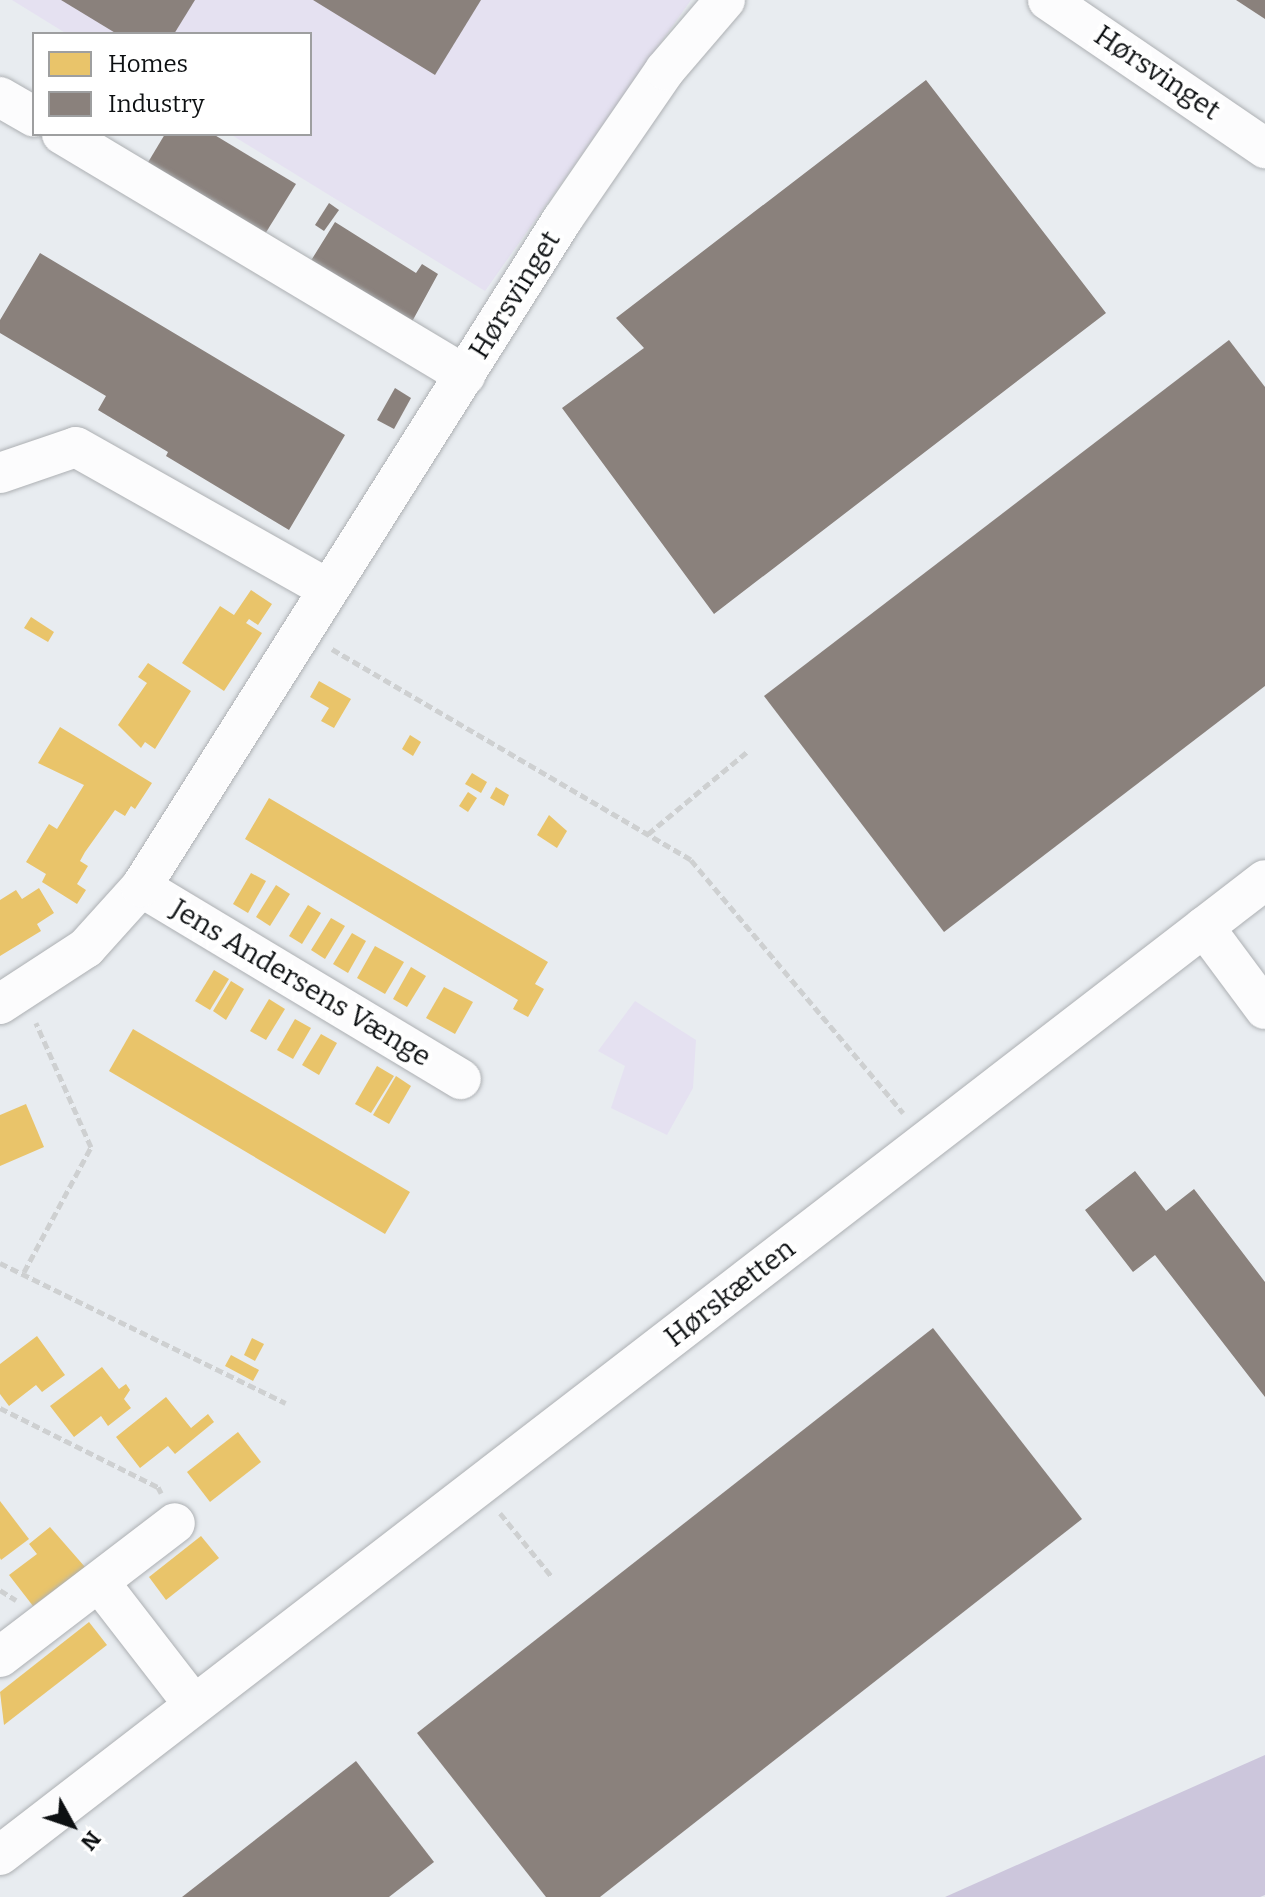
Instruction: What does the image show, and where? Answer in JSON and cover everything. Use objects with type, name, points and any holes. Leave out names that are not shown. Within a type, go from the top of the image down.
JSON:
[{"type":"street","name":"Hørsvinget","points":[[317,608],[665,70],[725,0]]},
{"type":"street","name":"Hørsvinget","points":[[1048,0],[1265,148]]},
{"type":"street","points":[[0,97],[32,116]]},
{"type":"street","points":[[65,136],[465,375]]},
{"type":"street","points":[[0,473],[76,447],[317,608]]},
{"type":"street","name":"Jens Andersens Vænge","points":[[11,999],[86,948],[141,887],[317,608]]},
{"type":"street","name":"Hørskætten","points":[[0,1855],[1265,880]]},
{"type":"street","name":"Jens Andersens Vænge","points":[[141,887],[461,1079]]},
{"type":"street","points":[[1204,927],[1265,1009]]},
{"type":"street","points":[[0,1657],[175,1523]]},
{"type":"street","points":[[99,1582],[194,1705]]},
{"type":"path","points":[[317,608],[648,834],[691,860],[926,1141]]},
{"type":"path","points":[[648,834],[748,751]]},
{"type":"path","points":[[11,999],[91,1147],[24,1272]]},
{"type":"path","points":[[0,1263],[24,1272],[286,1403]]},
{"type":"path","points":[[0,1408],[158,1487],[175,1523]]},
{"type":"path","points":[[485,1518],[497,1509],[552,1577]]},
{"type":"shaded area","points":[[12,0],[691,0],[485,291],[233,136],[312,136],[312,32],[64,32]]},
{"type":"shaded area","points":[[635,1001],[696,1040],[693,1088],[667,1135],[611,1108],[625,1066],[598,1051]]},
{"type":"shaded area","points":[[1265,1755],[1265,1895],[945,1897]]},
{"type":"building: Homes","points":[[251,590],[272,604],[258,625],[249,619],[246,623],[262,633],[224,691],[182,663],[220,606],[234,615]]},
{"type":"building: Homes","points":[[31,617],[54,632],[48,642],[24,628]]},
{"type":"building: Homes","points":[[148,663],[191,691],[155,749],[145,742],[141,748],[118,725],[147,683],[138,677]]},
{"type":"building: Homes","points":[[319,681],[351,699],[334,728],[321,721],[329,708],[310,697]]},
{"type":"building: Homes","points":[[60,727],[152,783],[135,809],[131,806],[125,816],[115,810],[85,852],[80,861],[88,866],[77,884],[86,890],[77,904],[42,882],[46,874],[26,862],[49,824],[57,829],[84,785],[38,763]]},
{"type":"building: Homes","points":[[410,735],[421,742],[413,756],[402,749]]},
{"type":"building: Homes","points":[[472,773],[487,782],[481,793],[465,784]]},
{"type":"building: Homes","points":[[496,787],[509,795],[504,806],[490,798]]},
{"type":"building: Homes","points":[[468,792],[477,798],[468,812],[459,806]]},
{"type":"building: Homes","points":[[269,798],[548,962],[535,984],[544,989],[528,1017],[513,1009],[518,1000],[245,839]]},
{"type":"building: Homes","points":[[549,815],[567,831],[557,848],[537,835]]},
{"type":"building: Homes","points":[[251,873],[266,881],[248,913],[233,904]]},
{"type":"building: Homes","points":[[276,885],[290,894],[270,926],[256,917]]},
{"type":"building: Homes","points":[[39,888],[54,913],[37,924],[41,931],[0,956],[0,900],[16,890],[22,899]]},
{"type":"building: Homes","points":[[308,905],[321,913],[302,944],[289,936]]},
{"type":"building: Homes","points":[[331,918],[345,926],[325,959],[311,950]]},
{"type":"building: Homes","points":[[352,933],[366,941],[348,973],[333,964]]},
{"type":"building: Homes","points":[[375,946],[404,962],[385,994],[357,978]]},
{"type":"building: Homes","points":[[411,967],[426,976],[407,1007],[393,999]]},
{"type":"building: Homes","points":[[214,970],[229,979],[210,1010],[195,1001]]},
{"type":"building: Homes","points":[[231,981],[244,989],[226,1020],[213,1011]]},
{"type":"building: Homes","points":[[444,987],[473,1002],[455,1034],[426,1018]]},
{"type":"building: Homes","points":[[269,999],[285,1009],[266,1040],[250,1031]]},
{"type":"building: Homes","points":[[295,1019],[311,1028],[293,1059],[277,1050]]},
{"type":"building: Homes","points":[[133,1029],[410,1192],[385,1234],[109,1071]]},
{"type":"building: Homes","points":[[321,1034],[337,1043],[319,1075],[302,1065]]},
{"type":"building: Homes","points":[[377,1066],[394,1076],[371,1113],[355,1104]]},
{"type":"building: Homes","points":[[396,1076],[411,1086],[389,1124],[373,1115]]},
{"type":"building: Homes","points":[[26,1104],[44,1147],[0,1166],[0,1115]]},
{"type":"building: Homes","points":[[37,1336],[65,1375],[42,1392],[36,1385],[9,1406],[0,1394],[0,1364]]},
{"type":"building: Homes","points":[[252,1338],[264,1344],[255,1361],[244,1355]]},
{"type":"building: Homes","points":[[231,1355],[259,1370],[253,1381],[225,1366]]},
{"type":"building: Homes","points":[[102,1367],[119,1389],[126,1384],[130,1390],[124,1399],[131,1408],[108,1426],[101,1416],[74,1437],[50,1406]]},
{"type":"building: Homes","points":[[166,1397],[191,1428],[208,1414],[214,1422],[175,1454],[168,1446],[140,1468],[116,1437]]},
{"type":"building: Homes","points":[[238,1432],[261,1462],[210,1502],[187,1472]]},
{"type":"building: Homes","points":[[0,1501],[29,1539],[1,1560],[0,1558]]},
{"type":"building: Homes","points":[[50,1527],[85,1567],[33,1606],[9,1575],[37,1554],[29,1544]]},
{"type":"building: Homes","points":[[201,1536],[219,1558],[166,1600],[149,1577]]},
{"type":"building: Homes","points":[[89,1622],[107,1645],[4,1725],[0,1692]]},
{"type":"building: Industry","points":[[61,0],[195,0],[175,32],[114,32]]},
{"type":"building: Industry","points":[[313,0],[481,0],[435,75]]},
{"type":"building: Industry","points":[[1236,0],[1265,0],[1265,19]]},
{"type":"building: Industry","points":[[926,80],[1106,313],[714,614],[562,408],[644,348],[616,318]]},
{"type":"building: Industry","points":[[164,136],[216,136],[296,184],[265,234],[147,164]]},
{"type":"building: Industry","points":[[329,203],[339,210],[324,231],[315,225]]},
{"type":"building: Industry","points":[[335,222],[416,273],[422,264],[438,274],[408,329],[307,267]]},
{"type":"building: Industry","points":[[40,253],[345,435],[289,530],[166,456],[168,452],[98,410],[106,396],[0,333],[0,320]]},
{"type":"building: Industry","points":[[1229,340],[1265,387],[1265,686],[944,932],[764,696]]},
{"type":"building: Industry","points":[[395,388],[411,398],[394,429],[377,420]]},
{"type":"building: Industry","points":[[1135,1171],[1166,1211],[1194,1189],[1265,1282],[1265,1397],[1155,1255],[1133,1272],[1085,1210]]},
{"type":"building: Industry","points":[[933,1328],[1082,1519],[600,1897],[546,1897],[417,1733]]},
{"type":"building: Industry","points":[[356,1761],[434,1862],[389,1897],[182,1897]]}]
